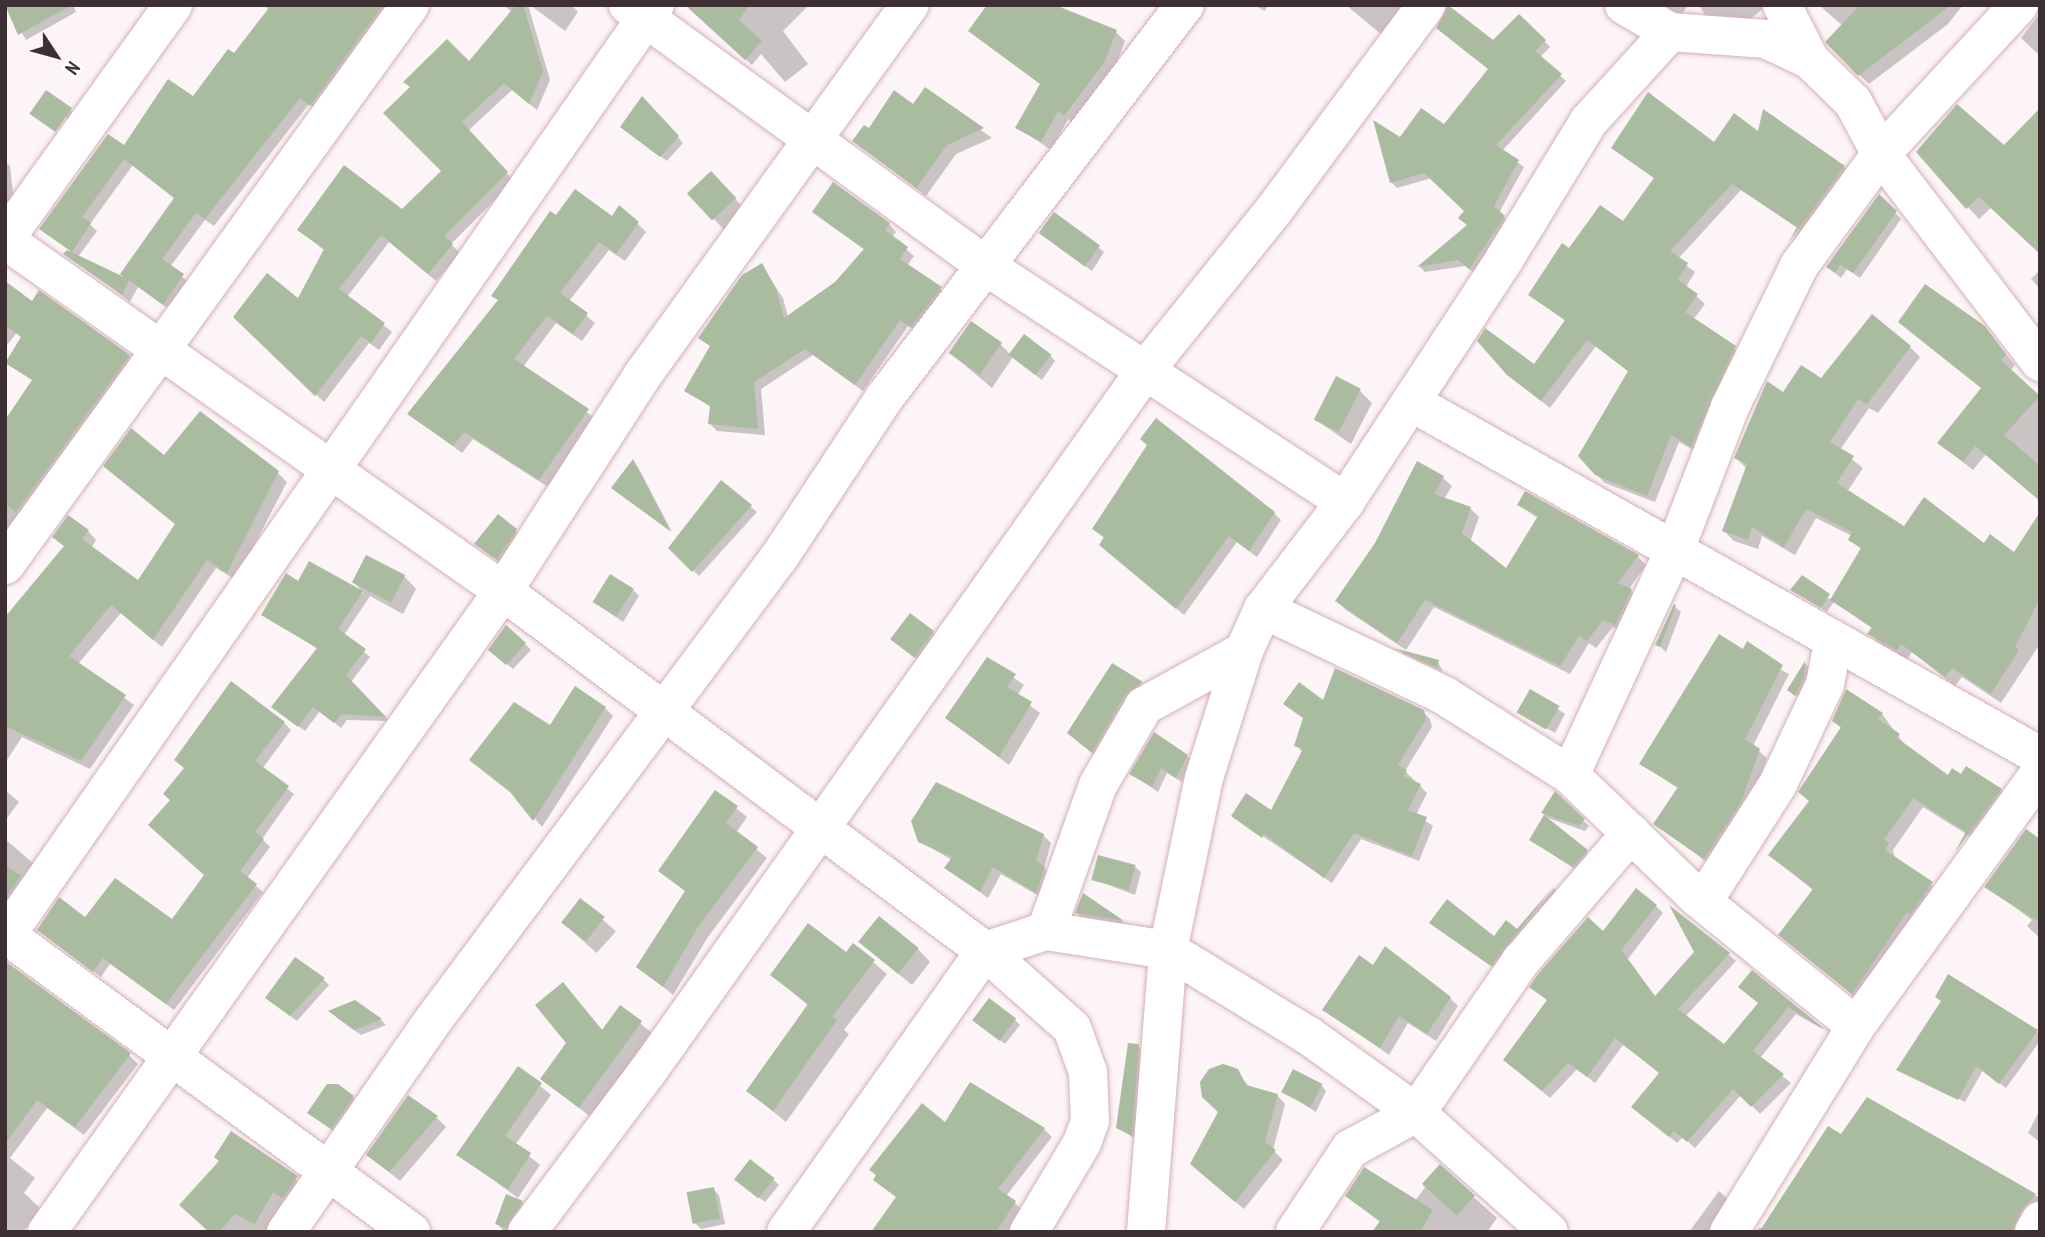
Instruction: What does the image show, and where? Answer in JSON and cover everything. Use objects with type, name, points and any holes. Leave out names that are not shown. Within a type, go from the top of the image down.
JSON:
[{"type":"street","points":[[173,5],[5,239],[160,353],[329,467],[503,591],[819,830],[985,951],[1072,1028],[1088,1072],[1090,1121],[1082,1143],[1029,1232]]},
{"type":"street","points":[[5,565],[410,5]]},
{"type":"street","points":[[47,1232],[503,591],[642,376],[910,5]]},
{"type":"street","points":[[286,1232],[535,882],[666,715],[780,556],[885,397],[1185,5]]},
{"type":"street","points":[[527,1232],[648,1072],[1147,368],[1273,210],[1426,5]]},
{"type":"street","points":[[1624,5],[1670,32],[1766,39],[1810,60]]},
{"type":"street","points":[[1782,5],[1810,60],[1853,102],[1881,154],[2036,345]]},
{"type":"street","points":[[1570,775],[1676,547],[1730,407],[1799,267],[1881,154],[2019,5]]},
{"type":"street","points":[[411,1232],[6,935],[643,10],[986,266],[1147,368],[1345,502]]},
{"type":"street","points":[[1146,1232],[1168,950],[1204,778],[1244,651],[1263,609],[1345,502],[1589,121],[1670,32]]},
{"type":"street","points":[[1411,402],[1676,547],[1833,643],[2040,756]]},
{"type":"street","points":[[1263,609],[1445,696],[1570,775],[1698,898],[1856,1026]]},
{"type":"street","points":[[1698,898],[1713,886],[1778,784],[1825,684],[1833,643]]},
{"type":"street","points":[[1046,931],[1098,785],[1144,706],[1244,651]]},
{"type":"street","points":[[1729,1232],[1856,1026],[2040,773]]},
{"type":"street","points":[[1295,1232],[1350,1149],[1416,1113],[1521,961],[1631,833]]},
{"type":"street","points":[[786,1232],[985,951],[1046,931],[1168,950],[1308,1037],[1416,1113],[1549,1232]]},
{"type":"street","points":[[2034,1232],[2040,1221]]},
{"type":"building","points":[[5,5],[72,5],[18,35]]},
{"type":"building","points":[[271,5],[383,5],[310,106],[300,98],[205,219],[196,213],[162,259],[184,274],[163,305],[129,280],[122,295],[63,254],[67,250],[124,277],[120,274],[174,198],[124,159],[82,217],[91,223],[72,252],[39,229],[108,134],[124,145],[168,79],[193,96],[228,49],[234,53]]},
{"type":"building","points":[[516,5],[523,5],[543,71],[529,104],[504,83],[462,122],[508,172],[444,236],[453,244],[428,274],[381,235],[339,289],[385,323],[371,343],[361,336],[315,396],[233,317],[267,273],[298,298],[324,249],[297,230],[344,165],[402,209],[441,171],[383,113],[410,87],[403,82],[447,39],[469,61]]},
{"type":"building","points":[[685,5],[750,5],[739,20],[762,41],[745,60]]},
{"type":"building","points":[[987,5],[1055,5],[1117,30],[1105,61],[1064,116],[1058,111],[1041,142],[1015,128],[1040,84],[968,31]]},
{"type":"building","points":[[1448,5],[1493,40],[1519,14],[1546,40],[1535,51],[1562,74],[1496,145],[1519,160],[1494,206],[1505,216],[1469,269],[1458,260],[1417,267],[1467,225],[1458,218],[1464,211],[1424,173],[1390,183],[1373,120],[1400,137],[1421,108],[1444,124],[1488,69],[1436,28]]},
{"type":"building","points":[[1860,5],[1951,5],[1858,76],[1825,42]]},
{"type":"building","points":[[925,87],[984,128],[947,145],[916,188],[852,141],[864,125],[869,128],[894,90],[913,104]]},
{"type":"building","points":[[46,90],[72,108],[56,132],[29,114]]},
{"type":"building","points":[[1648,92],[1714,142],[1734,113],[1758,131],[1763,109],[1845,166],[1789,242],[1797,227],[1732,184],[1670,251],[1688,263],[1678,280],[1698,294],[1685,312],[1736,346],[1691,447],[1671,435],[1647,496],[1595,475],[1578,456],[1628,371],[1587,340],[1541,401],[1507,375],[1477,341],[1485,328],[1534,364],[1565,320],[1528,295],[1562,243],[1569,248],[1600,205],[1623,221],[1654,178],[1611,148]]},
{"type":"building","points":[[642,96],[679,136],[660,157],[620,127]]},
{"type":"building","points":[[1957,104],[2004,145],[2040,108],[2040,254],[1979,197],[1966,209],[1916,152]]},
{"type":"building","points":[[711,171],[736,198],[712,221],[687,194]]},
{"type":"building","points":[[833,182],[890,223],[885,230],[908,247],[900,259],[942,287],[911,327],[900,320],[855,385],[805,349],[754,382],[758,429],[708,424],[710,406],[684,391],[710,346],[698,338],[742,275],[762,263],[776,289],[784,318],[835,282],[864,249],[812,212]]},
{"type":"building","points":[[575,189],[612,216],[619,205],[639,222],[616,254],[599,242],[560,293],[588,313],[573,334],[547,316],[514,359],[589,409],[539,480],[464,432],[453,446],[407,414],[498,300],[491,296],[550,211],[556,215]]},
{"type":"building","points":[[1879,194],[1897,211],[1853,273],[1840,265],[1835,273],[1826,267]]},
{"type":"building","points":[[1054,212],[1100,246],[1085,267],[1039,233]]},
{"type":"building","points":[[5,281],[32,301],[39,290],[130,355],[16,512],[5,504],[5,420],[32,380],[5,363],[21,337],[5,325]]},
{"type":"building","points":[[1925,284],[1985,326],[2006,354],[2001,360],[2040,396],[2004,435],[2040,466],[2040,501],[1975,446],[1963,462],[1937,443],[1981,388],[1898,322]]},
{"type":"building","points":[[1872,314],[1911,346],[1867,404],[1858,399],[1830,442],[1854,456],[1837,483],[1904,526],[1924,497],[1984,543],[1990,534],[2014,552],[2040,512],[2040,598],[2015,647],[2019,650],[1991,694],[1952,668],[1945,677],[1901,644],[1897,650],[1867,634],[1872,627],[1830,600],[1861,548],[1848,540],[1852,532],[1806,509],[1784,547],[1752,527],[1748,540],[1722,531],[1747,464],[1734,458],[1767,381],[1783,392],[1801,365],[1821,378]]},
{"type":"building","points":[[971,321],[1002,343],[980,375],[949,353]]},
{"type":"building","points":[[1024,334],[1051,354],[1036,375],[1008,355]]},
{"type":"building","points":[[1336,376],[1361,389],[1339,432],[1314,420]]},
{"type":"building","points":[[200,411],[279,471],[227,573],[207,560],[153,640],[111,605],[69,656],[126,695],[81,761],[5,726],[5,617],[64,546],[52,537],[68,515],[89,530],[82,539],[138,580],[175,524],[103,466],[131,428],[164,455]]},
{"type":"building","points":[[1156,418],[1275,512],[1249,551],[1229,536],[1176,609],[1099,545],[1104,537],[1092,529],[1147,445],[1140,439]]},
{"type":"building","points":[[633,459],[670,531],[611,488]]},
{"type":"building","points":[[1417,461],[1444,476],[1434,494],[1471,507],[1462,533],[1506,568],[1538,516],[1517,505],[1525,491],[1639,555],[1618,583],[1632,589],[1615,625],[1603,620],[1587,641],[1579,636],[1560,666],[1425,600],[1397,643],[1335,601],[1375,543]]},
{"type":"building","points":[[721,480],[752,505],[692,572],[668,548]]},
{"type":"building","points":[[498,514],[517,529],[497,560],[474,544]]},
{"type":"building","points":[[366,555],[405,575],[391,603],[352,583]]},
{"type":"building","points":[[309,561],[363,591],[338,629],[366,649],[346,675],[386,717],[341,714],[334,723],[313,707],[298,727],[271,707],[317,648],[261,615],[286,573],[298,581]]},
{"type":"building","points":[[610,574],[634,589],[616,617],[593,602]]},
{"type":"building","points":[[1802,575],[1830,594],[1821,608],[1790,590]]},
{"type":"building","points":[[1674,604],[1676,605],[1660,647],[1655,645]]},
{"type":"building","points":[[910,613],[934,631],[914,657],[890,639]]},
{"type":"building","points":[[506,625],[526,643],[506,665],[488,650]]},
{"type":"building","points":[[1719,634],[1743,649],[1747,641],[1783,665],[1745,739],[1760,749],[1741,802],[1704,859],[1653,824],[1678,787],[1639,764]]},
{"type":"building","points":[[1394,648],[1439,660],[1437,668]]},
{"type":"building","points":[[987,657],[1016,674],[1007,687],[1032,702],[999,757],[945,718]]},
{"type":"building","points":[[1805,661],[1804,677],[1795,696],[1787,690]]},
{"type":"building","points":[[1112,663],[1143,682],[1125,695],[1092,753],[1067,733]]},
{"type":"building","points":[[1335,668],[1424,710],[1426,719],[1398,765],[1407,770],[1404,776],[1421,784],[1408,810],[1427,817],[1412,856],[1354,833],[1324,878],[1264,834],[1262,838],[1231,816],[1246,793],[1271,810],[1303,749],[1294,746],[1303,718],[1283,704],[1299,682],[1323,700]]},
{"type":"building","points":[[231,681],[285,722],[255,761],[289,786],[255,832],[264,839],[240,871],[257,884],[166,1004],[103,958],[93,972],[37,930],[59,897],[85,917],[115,878],[172,919],[204,875],[148,825],[170,800],[163,794],[184,768],[174,760]]},
{"type":"building","points":[[575,686],[606,707],[533,821],[510,792],[469,760],[514,702],[550,725]]},
{"type":"building","points":[[1530,689],[1559,706],[1546,729],[1516,712]]},
{"type":"building","points":[[1846,689],[1883,713],[1878,719],[1900,734],[1897,738],[1948,775],[1952,768],[1961,774],[1966,766],[2002,789],[1955,852],[1966,832],[1913,798],[1884,840],[1889,843],[1885,850],[1933,882],[1911,914],[1907,912],[1852,994],[1778,935],[1813,889],[1768,855],[1809,801],[1798,792],[1841,727],[1832,721]]},
{"type":"building","points":[[1154,732],[1188,755],[1176,778],[1161,768],[1152,787],[1129,774]]},
{"type":"building","points":[[936,782],[1044,834],[1036,861],[1045,867],[1036,893],[993,867],[980,892],[944,868],[952,857],[918,842],[911,821]]},
{"type":"building","points":[[715,790],[738,806],[726,823],[758,847],[698,927],[663,987],[636,967],[685,891],[658,871]]},
{"type":"building","points":[[1555,791],[1585,819],[1579,826],[1541,813]]},
{"type":"building","points":[[1544,815],[1588,850],[1573,867],[1529,840]]},
{"type":"building","points":[[2026,829],[2040,839],[2040,923],[1984,887]]},
{"type":"building","points":[[1098,855],[1136,865],[1129,890],[1091,880]]},
{"type":"building","points":[[5,865],[21,876],[5,898]]},
{"type":"building","points":[[1554,886],[1491,966],[1429,923],[1447,899],[1494,936],[1506,920],[1517,929]]},
{"type":"building","points":[[1636,888],[1657,905],[1621,950],[1655,996],[1694,952],[1669,905],[1730,953],[1678,1009],[1724,1044],[1758,1003],[1738,987],[1752,970],[1827,1031],[1788,1007],[1753,1051],[1784,1074],[1751,1107],[1733,1089],[1687,1142],[1674,1131],[1669,1137],[1631,1107],[1659,1073],[1615,1038],[1587,1077],[1568,1063],[1542,1091],[1503,1060],[1547,1000],[1529,987],[1538,974],[1588,917],[1603,931]]},
{"type":"building","points":[[1083,893],[1124,921],[1075,913]]},
{"type":"building","points":[[580,898],[605,917],[586,941],[561,923]]},
{"type":"building","points":[[879,916],[919,948],[898,974],[858,942]]},
{"type":"building","points":[[808,923],[846,952],[853,943],[875,960],[832,1017],[837,1020],[773,1111],[746,1091],[808,1004],[770,975]]},
{"type":"building","points":[[1385,946],[1451,997],[1427,1034],[1399,1016],[1380,1048],[1322,1010],[1359,955],[1373,965]]},
{"type":"building","points":[[295,957],[325,978],[290,1016],[265,998]]},
{"type":"building","points":[[5,961],[131,1053],[75,1127],[37,1100],[5,1144]]},
{"type":"building","points":[[1948,974],[2038,1030],[1999,1084],[1976,1066],[1958,1100],[1896,1070],[1941,1001],[1935,997]]},
{"type":"building","points":[[563,982],[602,1030],[620,1005],[642,1021],[579,1108],[540,1079],[566,1043],[535,1005]]},
{"type":"building","points":[[989,998],[1016,1018],[999,1041],[972,1020]]},
{"type":"building","points":[[355,1000],[382,1019],[354,1030],[328,1011]]},
{"type":"building","points":[[1128,1043],[1139,1044],[1132,1136],[1116,1128]]},
{"type":"building","points":[[1223,1064],[1238,1069],[1246,1085],[1278,1094],[1265,1142],[1276,1150],[1235,1202],[1190,1164],[1218,1112],[1202,1097],[1200,1082],[1209,1069]]},
{"type":"building","points":[[518,1066],[542,1083],[505,1136],[531,1153],[508,1189],[456,1155]]},
{"type":"building","points":[[1293,1069],[1322,1084],[1311,1107],[1281,1092]]},
{"type":"building","points":[[970,1082],[1045,1128],[998,1189],[1016,1201],[996,1232],[871,1232],[896,1197],[873,1180],[876,1175],[869,1170],[922,1103],[945,1122]]},
{"type":"building","points":[[327,1084],[338,1084],[354,1096],[331,1129],[307,1113]]},
{"type":"building","points":[[408,1095],[438,1116],[389,1172],[366,1155]]},
{"type":"building","points":[[1867,1097],[2036,1194],[2021,1211],[2012,1232],[1759,1232],[1828,1126],[1841,1134]]},
{"type":"building","points":[[231,1131],[298,1176],[283,1198],[273,1192],[255,1224],[235,1214],[219,1232],[209,1232],[179,1205],[219,1161],[214,1157]]},
{"type":"building","points":[[750,1159],[774,1178],[758,1199],[734,1179]]},
{"type":"building","points":[[1440,1164],[1475,1195],[1457,1216],[1422,1184]]},
{"type":"building","points":[[1364,1167],[1433,1210],[1420,1232],[1372,1232],[1380,1221],[1345,1196]]},
{"type":"building","points":[[714,1187],[720,1218],[693,1224],[687,1192]]},
{"type":"building","points":[[506,1194],[523,1201],[506,1228],[495,1224]]}]
